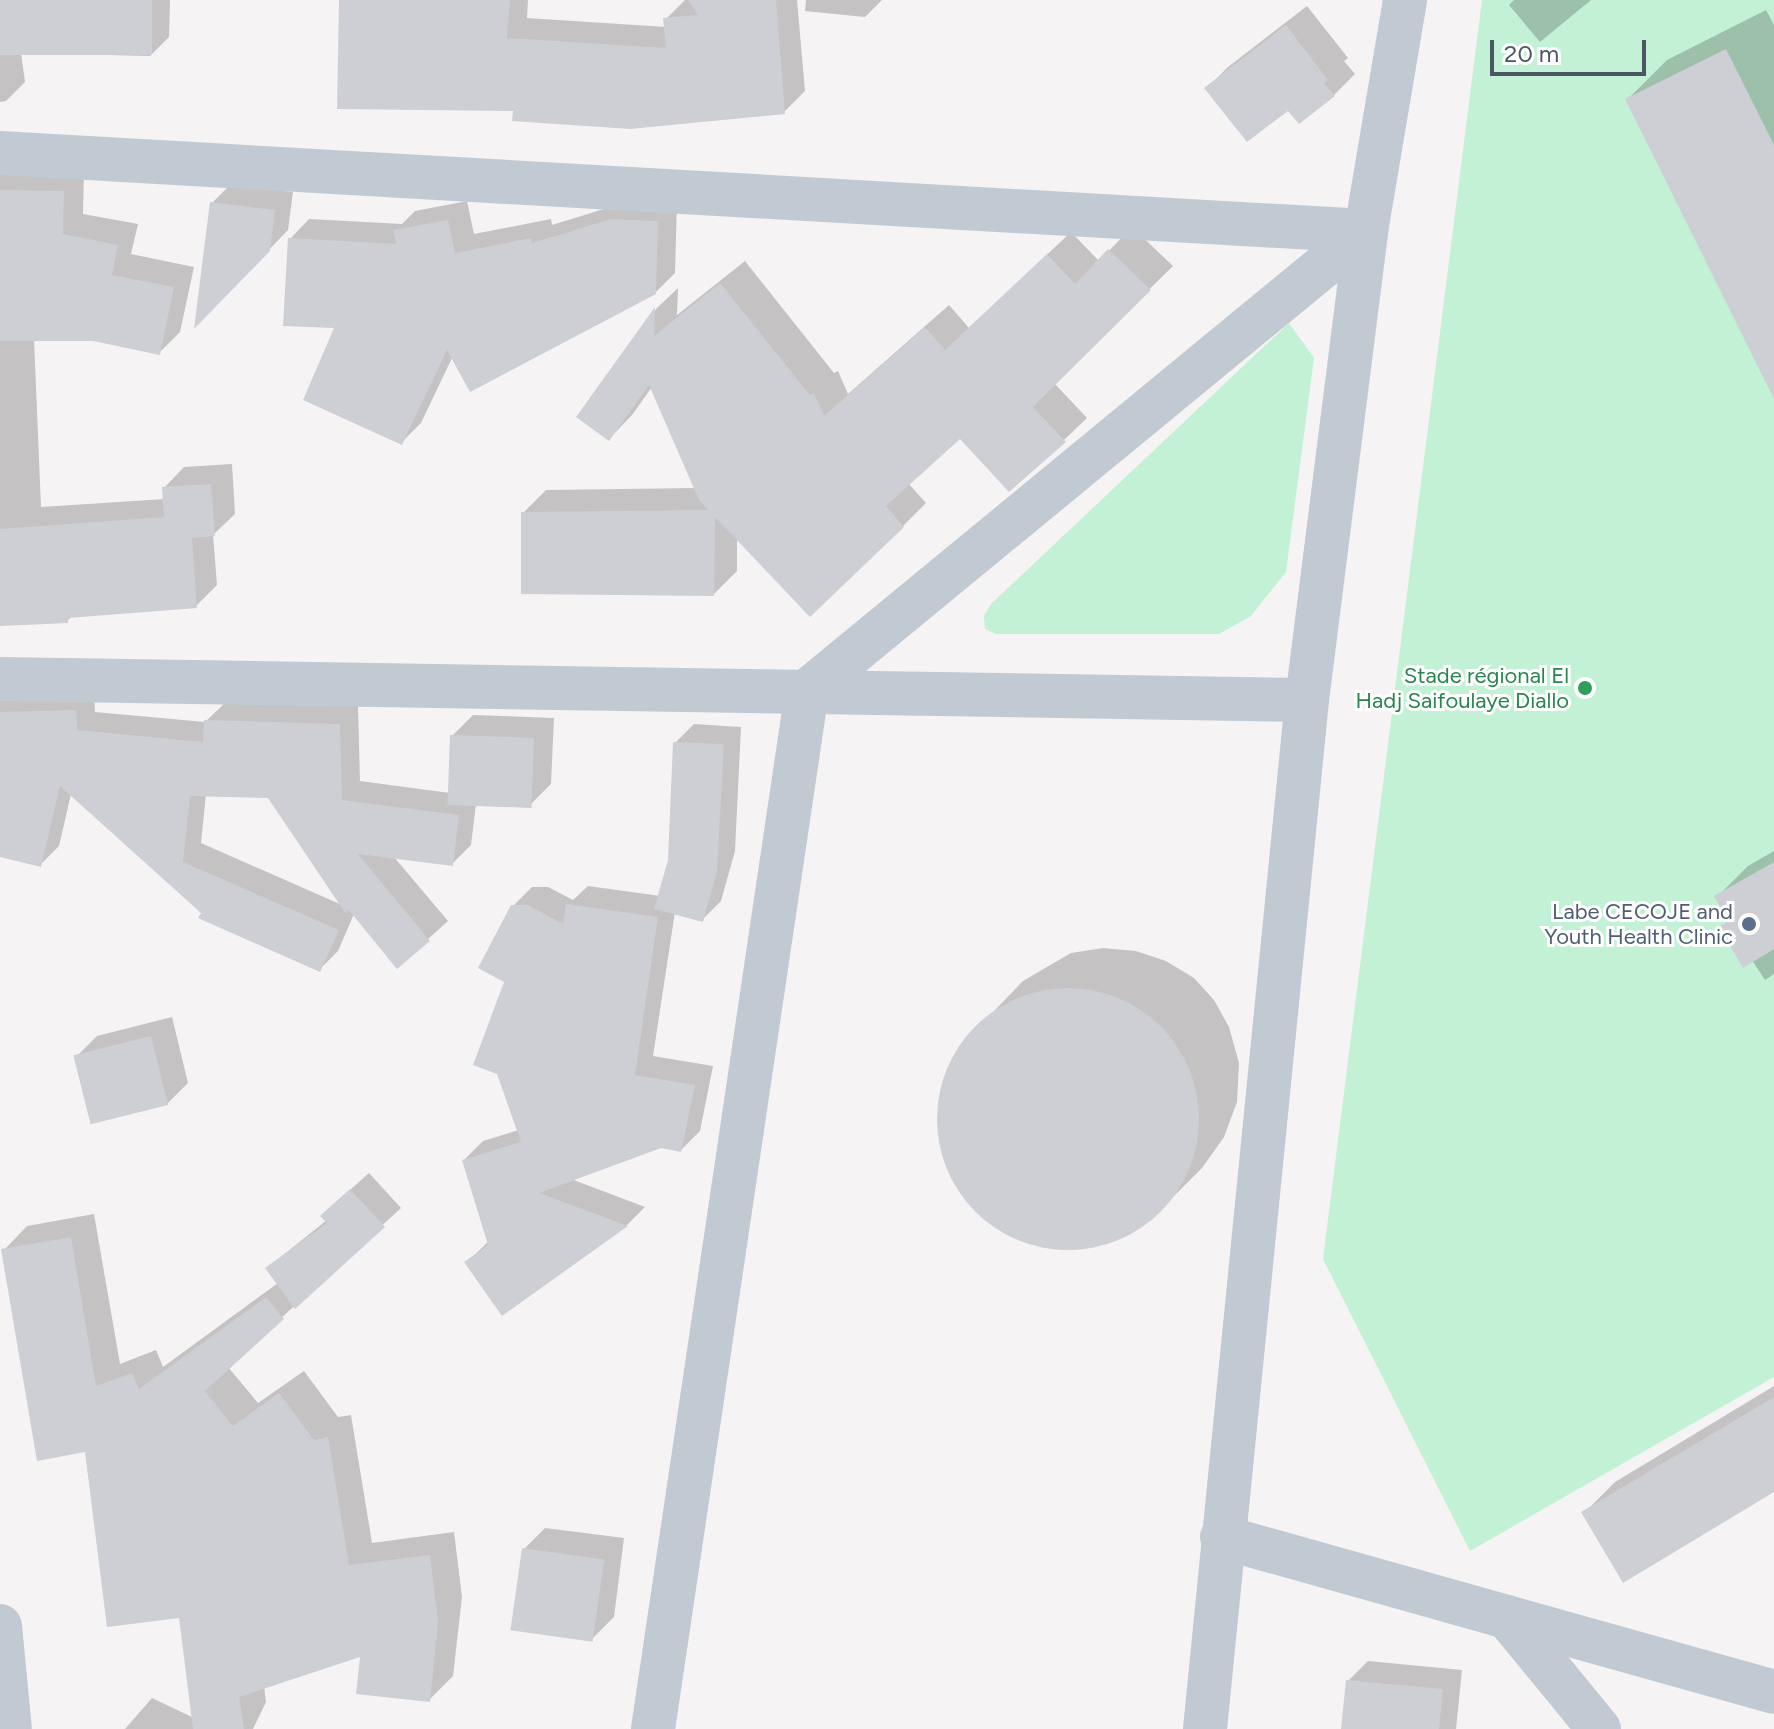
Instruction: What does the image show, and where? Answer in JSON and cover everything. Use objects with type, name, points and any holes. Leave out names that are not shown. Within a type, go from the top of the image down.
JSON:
[{"type":"street","points":[[1205,1729],[1307,700],[1366,231],[1405,0]]},
{"type":"street","points":[[0,153],[1366,231]]},
{"type":"street","points":[[653,1729],[807,691],[1366,231]]},
{"type":"street","points":[[0,679],[1307,700]]},
{"type":"street","points":[[1222,1537],[1774,1692]]},
{"type":"street","points":[[1507,1617],[1599,1729]]},
{"type":"street","points":[[0,1626],[10,1729]]},
{"type":"green space","name":"Stade régional El Hadj Saifoulaye Diallo","points":[[1482,0],[1774,0],[1774,1377],[1470,1551],[1323,1259]]},
{"type":"green space","points":[[1289,323],[1314,358],[1286,572],[1251,616],[1219,634],[996,634],[985,629],[984,616],[991,604]]},
{"type":"building","points":[[0,0],[152,0],[152,55],[0,55]]},
{"type":"building","points":[[339,0],[510,0],[507,38],[666,48],[663,18],[698,15],[688,0],[776,0],[785,114],[630,129],[512,121],[513,111],[337,109]]},
{"type":"building","points":[[1286,25],[1328,80],[1324,83],[1335,96],[1299,124],[1288,111],[1247,142],[1204,88]]},
{"type":"building","points":[[1726,49],[1774,145],[1774,399],[1625,99]]},
{"type":"building","points":[[0,190],[64,191],[63,234],[118,245],[112,275],[174,287],[160,355],[93,341],[0,341]]},
{"type":"building","points":[[210,202],[275,210],[270,251],[194,329]]},
{"type":"building","points":[[611,219],[658,221],[656,294],[470,392],[447,350],[402,445],[303,400],[334,328],[283,326],[288,238],[396,244],[393,230],[448,220],[455,253],[531,238],[532,243]]},
{"type":"building","points":[[1108,249],[1151,290],[1033,407],[1066,442],[1009,492],[960,439],[886,506],[904,527],[810,617],[715,517],[714,596],[521,594],[521,512],[708,510],[699,500],[649,385],[609,441],[576,417],[655,307],[654,336],[720,283],[810,395],[814,393],[824,416],[925,327],[945,350],[1047,254],[1075,284]]},
{"type":"building","points":[[211,484],[215,536],[192,538],[197,608],[68,618],[68,623],[0,626],[0,529],[164,517],[162,487]]},
{"type":"building","points":[[76,710],[77,730],[203,742],[204,720],[340,724],[342,800],[459,815],[453,866],[358,854],[430,941],[397,969],[348,909],[346,914],[268,798],[190,796],[183,862],[339,930],[320,972],[198,918],[201,913],[60,786],[41,867],[0,857],[0,712]]},
{"type":"building","points":[[450,735],[534,738],[532,808],[448,805]]},
{"type":"building","points":[[673,742],[724,744],[717,871],[703,922],[654,909],[668,860]]},
{"type":"building","name":"Labe CECOJE and Youth Health Clinic","points":[[1774,862],[1774,949],[1743,968],[1719,927],[1728,921],[1714,896]]},
{"type":"building","points":[[566,904],[658,917],[635,1075],[695,1085],[681,1152],[661,1148],[539,1193],[628,1226],[502,1316],[464,1262],[488,1245],[462,1160],[521,1142],[497,1074],[473,1065],[504,982],[478,968],[511,905],[528,905],[563,924]]},
{"type":"building","points":[[1055,988],[1081,988],[1106,993],[1130,1003],[1161,1026],[1184,1057],[1194,1081],[1199,1119],[1194,1157],[1184,1181],[1161,1212],[1130,1235],[1106,1245],[1081,1250],[1055,1250],[1030,1245],[1006,1235],[975,1212],[952,1181],[942,1157],[937,1132],[937,1106],[942,1081],[952,1057],[975,1026],[1006,1003],[1030,993]]},
{"type":"building","points":[[151,1036],[168,1105],[91,1124],[73,1055]]},
{"type":"building","points":[[350,1189],[385,1227],[295,1309],[265,1268],[327,1223],[320,1216]]},
{"type":"building","points":[[71,1237],[96,1386],[132,1373],[139,1389],[266,1297],[284,1319],[205,1391],[233,1426],[279,1393],[314,1440],[328,1437],[349,1565],[430,1555],[438,1622],[430,1702],[356,1694],[360,1657],[239,1697],[244,1729],[193,1729],[179,1618],[107,1627],[85,1452],[37,1461],[1,1249]]},
{"type":"building","points":[[1774,1397],[1774,1492],[1623,1583],[1581,1512]]},
{"type":"building","points":[[522,1548],[604,1560],[593,1642],[510,1630]]},
{"type":"building","points":[[1346,1680],[1443,1689],[1439,1729],[1341,1729]]},
{"type":"place","name":"Stade régional El Hadj Saifoulaye Diallo","points":[[1585,688]]},
{"type":"place","name":"Labe CECOJE and Youth Health Clinic","points":[[1749,924]]}]
